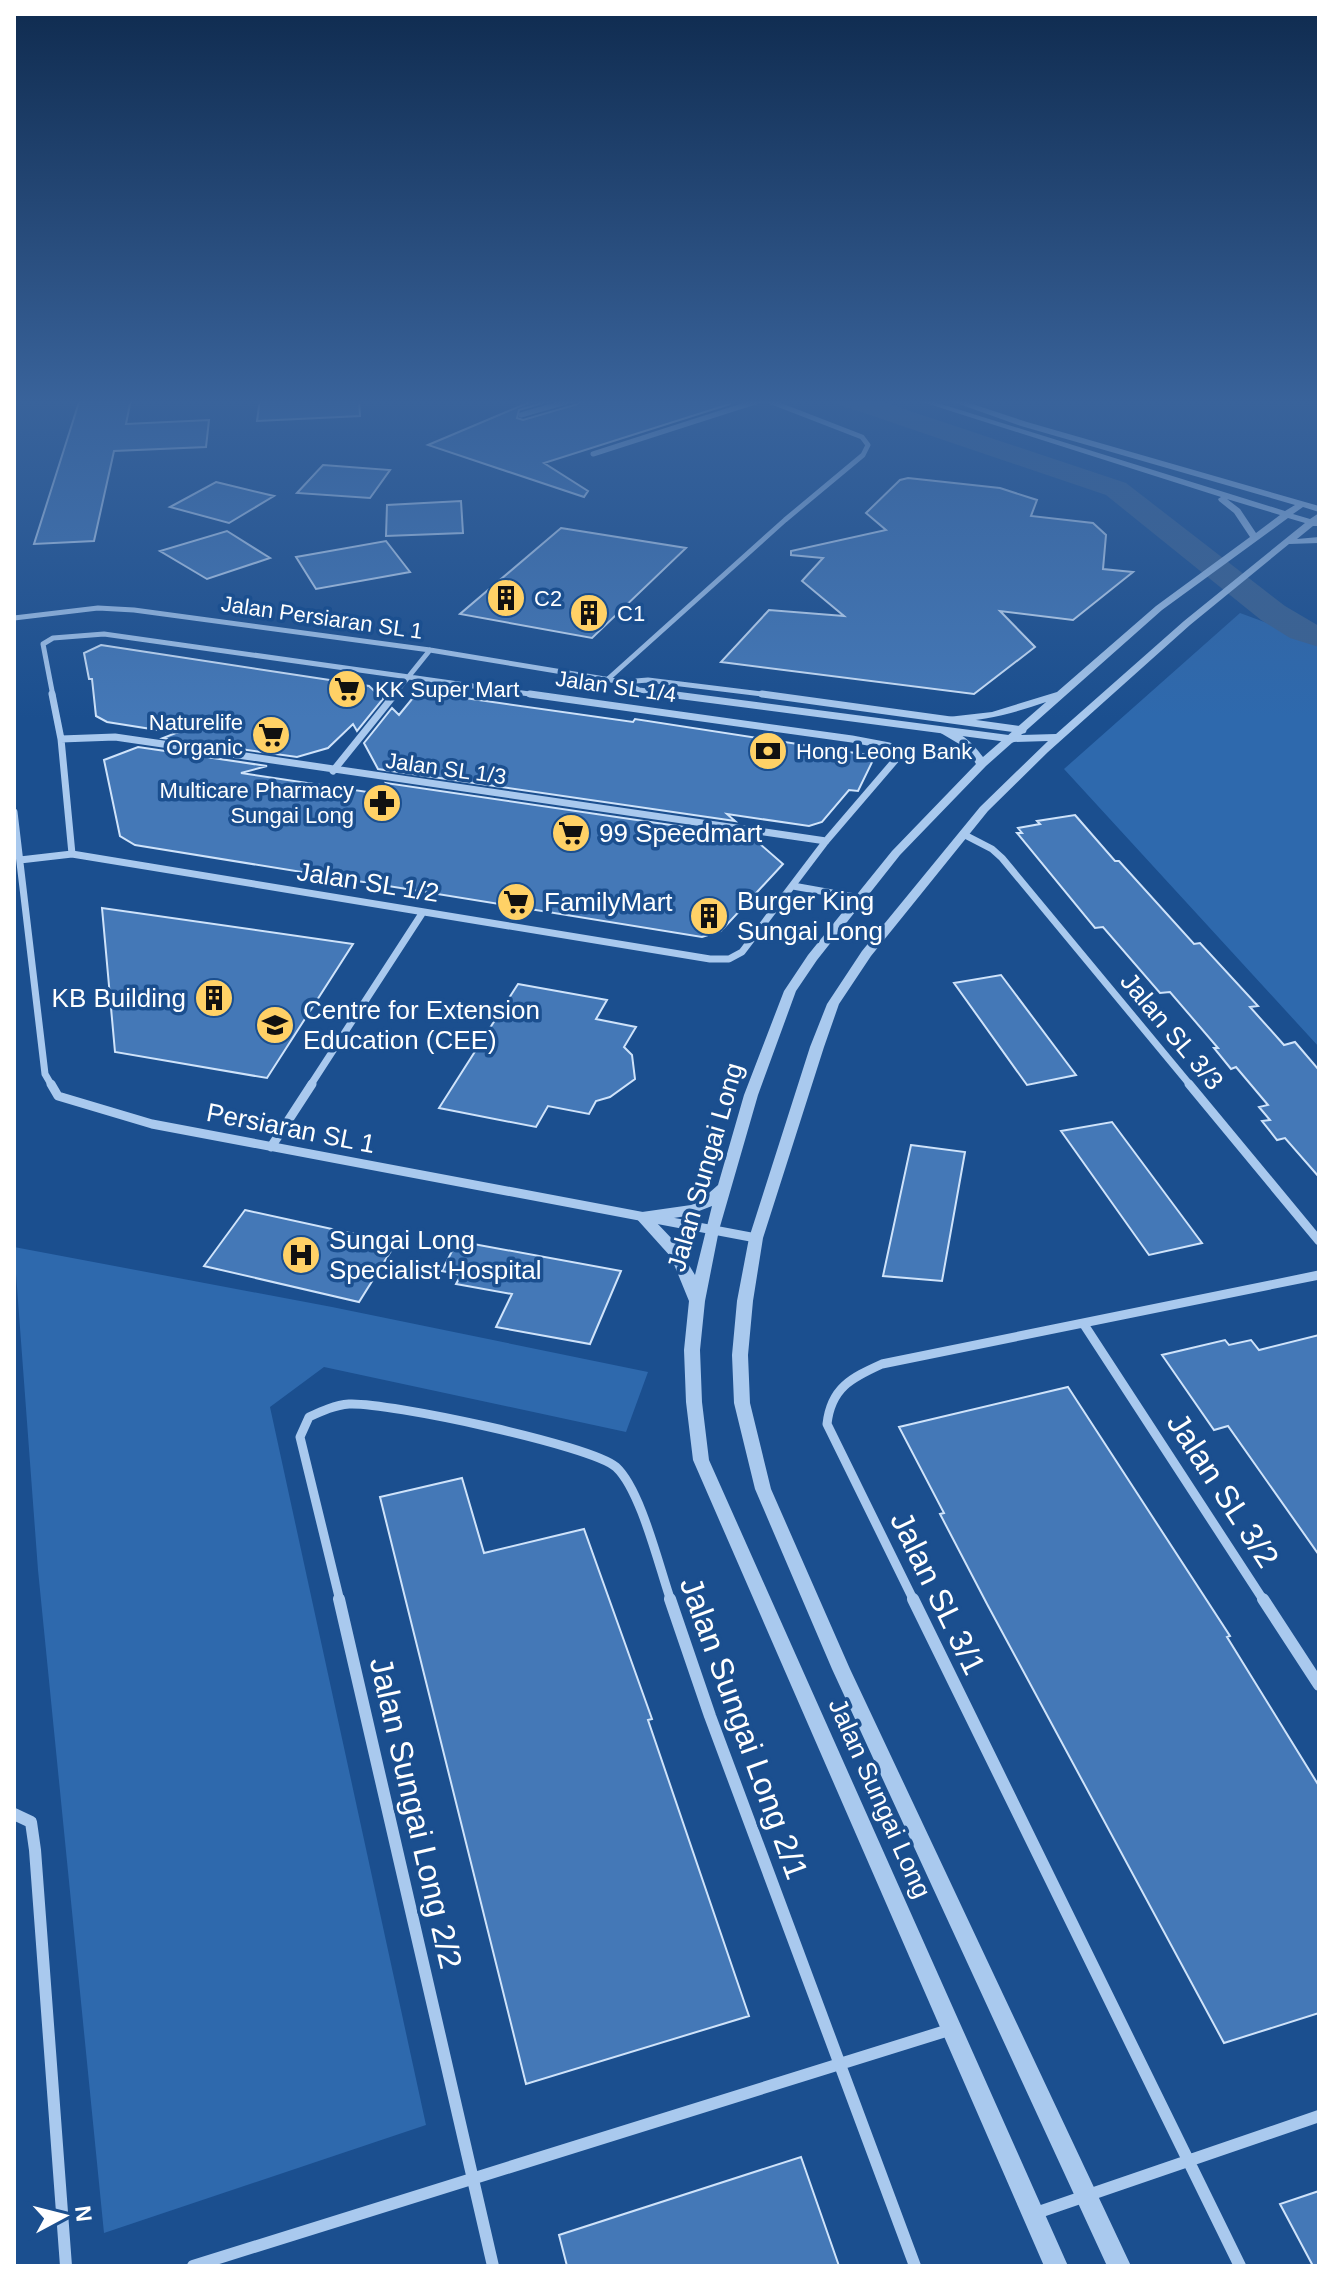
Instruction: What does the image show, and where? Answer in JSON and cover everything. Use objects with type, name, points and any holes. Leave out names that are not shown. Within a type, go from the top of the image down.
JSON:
[{"type":"street","points":[[608,679],[803,505]]},
{"type":"street","points":[[1230,505],[1255,538]]},
{"type":"street","name":"Jalan Sungai Long","points":[[1256,505],[1316,521]]},
{"type":"street","name":"Jalan Sungai Long","points":[[1056,2266],[701,1460],[692,1350],[697,1301],[712,1230],[751,1095],[790,991],[812,958],[896,853],[982,764],[1159,608],[1299,505]]},
{"type":"street","name":"Jalan Sungai Long","points":[[1119,2266],[841,1669],[763,1489],[742,1403],[740,1355],[756,1238],[833,1004],[866,954],[1040,744],[1059,737],[1285,542],[1316,521]]},
{"type":"street","points":[[1285,542],[1319,540]]},
{"type":"street","name":"Jalan Persiaran SL 1","points":[[14,618],[98,608],[134,610],[430,650],[623,682]]},
{"type":"street","name":"Jalan SL 1/4","points":[[61,739],[43,644],[53,638],[104,634],[639,707],[893,748],[898,757],[826,841],[742,952],[729,959],[710,959]]},
{"type":"street","points":[[333,771],[430,650]]},
{"type":"street","points":[[623,682],[648,680],[952,719],[1023,730],[1040,744]]},
{"type":"street","points":[[623,682],[639,690],[1040,744]]},
{"type":"street","points":[[952,719],[1009,714],[1067,691]]},
{"type":"street","points":[[943,730],[970,746],[982,764]]},
{"type":"street","name":"Jalan SL 1/3","points":[[61,739],[115,737],[826,841]]},
{"type":"street","points":[[61,739],[72,854]]},
{"type":"street","name":"Persiaran SL 1","points":[[14,812],[20,860],[18,898],[45,1074],[58,1096],[152,1124],[756,1238]]},
{"type":"street","name":"Jalan SL 3/3","points":[[963,834],[992,849],[1319,1241]]},
{"type":"street","name":"Jalan SL 1/2","points":[[20,860],[72,854],[710,959]]},
{"type":"street","points":[[793,886],[860,898]]},
{"type":"street","points":[[271,1147],[423,912]]},
{"type":"street","points":[[642,1217],[699,1208],[713,1200],[725,1183]]},
{"type":"street","points":[[642,1217],[675,1249],[684,1264],[697,1301]]},
{"type":"street","name":"Jalan SL 3/1","points":[[1240,2266],[827,1424],[828,1400],[847,1379],[882,1364],[1319,1275]]},
{"type":"street","name":"Jalan SL 3/2","points":[[1083,1323],[1319,1685]]},
{"type":"street","name":"Jalan Sungai Long 2/1","points":[[351,1404],[453,1418],[586,1453],[614,1465],[631,1485],[710,1716],[915,2266]]},
{"type":"street","name":"Jalan Sungai Long 2/2","points":[[351,1404],[328,1408],[309,1417],[300,1437],[387,1796],[493,2266]]},
{"type":"street","points":[[14,1814],[31,1822],[66,2266]]},
{"type":"street","points":[[193,2266],[952,2028]]},
{"type":"street","points":[[1033,2214],[1319,2116]]},
{"type":"shaded area","points":[[1240,613],[1319,642],[1319,1047],[1064,769]]},
{"type":"shaded area","points":[[14,1247],[332,1307],[648,1372],[626,1432],[324,1367],[270,1407],[426,2125],[104,2233],[38,1570]]},
{"type":"building","points":[[46,505],[102,505],[94,541],[34,544]]},
{"type":"building","points":[[173,505],[258,505],[229,523],[170,507]]},
{"type":"building","points":[[387,505],[461,505],[463,533],[386,536]]},
{"type":"building","points":[[874,505],[1035,505],[1031,516],[1093,523],[1106,535],[1103,569],[1133,572],[1073,620],[1000,611],[1035,647],[974,694],[721,662],[769,610],[844,616],[802,581],[823,558],[791,555],[791,551],[886,530],[866,513]]},
{"type":"building","points":[[561,528],[686,548],[592,638],[460,614]]},
{"type":"building","points":[[227,531],[270,558],[207,579],[160,551]]},
{"type":"building","points":[[386,541],[410,572],[316,589],[296,557]]},
{"type":"building","points":[[101,645],[369,686],[383,699],[357,731],[353,724],[328,748],[297,757],[163,738],[176,733],[107,722],[96,716],[92,679],[89,679],[84,653]]},
{"type":"building","points":[[437,694],[633,722],[635,719],[875,756],[858,791],[849,790],[822,822],[809,826],[727,814],[735,821],[378,769],[364,743],[392,708],[399,715],[412,699]]},
{"type":"building","points":[[138,747],[267,766],[241,773],[394,796],[386,783],[752,837],[783,864],[721,931],[702,937],[135,845],[120,836],[104,760]]},
{"type":"building","points":[[1075,815],[1194,944],[1200,943],[1258,1006],[1250,1007],[1284,1045],[1295,1042],[1319,1070],[1319,1177],[1285,1138],[1277,1140],[1262,1121],[1270,1120],[1259,1107],[1268,1105],[1236,1067],[1231,1069],[1214,1048],[1218,1048],[1170,992],[1160,993],[1103,927],[1095,928],[1017,833],[1022,833],[1018,828],[1040,824],[1037,821]]},
{"type":"building","name":"KB Building","points":[[102,908],[353,944],[267,1078],[115,1052]]},
{"type":"building","points":[[1001,975],[1076,1075],[1027,1085],[954,983]]},
{"type":"building","points":[[518,984],[607,1000],[596,1019],[636,1027],[624,1047],[632,1055],[635,1079],[610,1097],[596,1101],[589,1114],[548,1106],[536,1127],[439,1108]]},
{"type":"building","points":[[1112,1122],[1202,1243],[1149,1255],[1061,1131]]},
{"type":"building","points":[[911,1145],[965,1152],[942,1281],[883,1276]]},
{"type":"building","name":"Sungai Long Specialist Hospital","points":[[245,1210],[396,1243],[359,1302],[204,1266]]},
{"type":"building","points":[[457,1241],[621,1271],[590,1344],[496,1327],[512,1294],[456,1284],[461,1275],[442,1271]]},
{"type":"building","points":[[1319,1335],[1319,1555],[1228,1426],[1214,1430],[1162,1355],[1225,1340],[1229,1345],[1251,1340],[1259,1350]]},
{"type":"building","points":[[1068,1387],[1230,1636],[1227,1637],[1319,1786],[1319,2013],[1224,2043],[987,1604],[899,1427]]},
{"type":"building","points":[[462,1478],[484,1553],[584,1529],[652,1719],[648,1720],[749,2016],[526,2084],[380,1497]]},
{"type":"building","points":[[801,2157],[839,2266],[567,2266],[559,2235]]},
{"type":"building","points":[[1319,2191],[1319,2266],[1313,2266],[1280,2204]]},
{"type":"waterway","points":[[1137,505],[1273,613],[1302,631],[1319,637]]},
{"type":"place","name":"C2","points":[[506,598]]},
{"type":"place","name":"C1","points":[[589,613]]},
{"type":"place","name":"KK Super Mart","points":[[347,689]]},
{"type":"place","name":"Naturelife Organic","points":[[271,735]]},
{"type":"place","name":"Hong Leong Bank","points":[[768,751]]},
{"type":"place","name":"Multicare Pharmacy Sungai Long","points":[[382,803]]},
{"type":"place","name":"99 Speedmart","points":[[571,833]]},
{"type":"place","name":"FamilyMart","points":[[516,902]]},
{"type":"place","name":"Burger King Sungai Long","points":[[709,916]]},
{"type":"place","name":"KB Building","points":[[214,998]]},
{"type":"place","name":"Centre for Extension Education (CEE)","points":[[275,1025]]},
{"type":"place","name":"Sungai Long Specialist Hospital","points":[[301,1255]]}]
